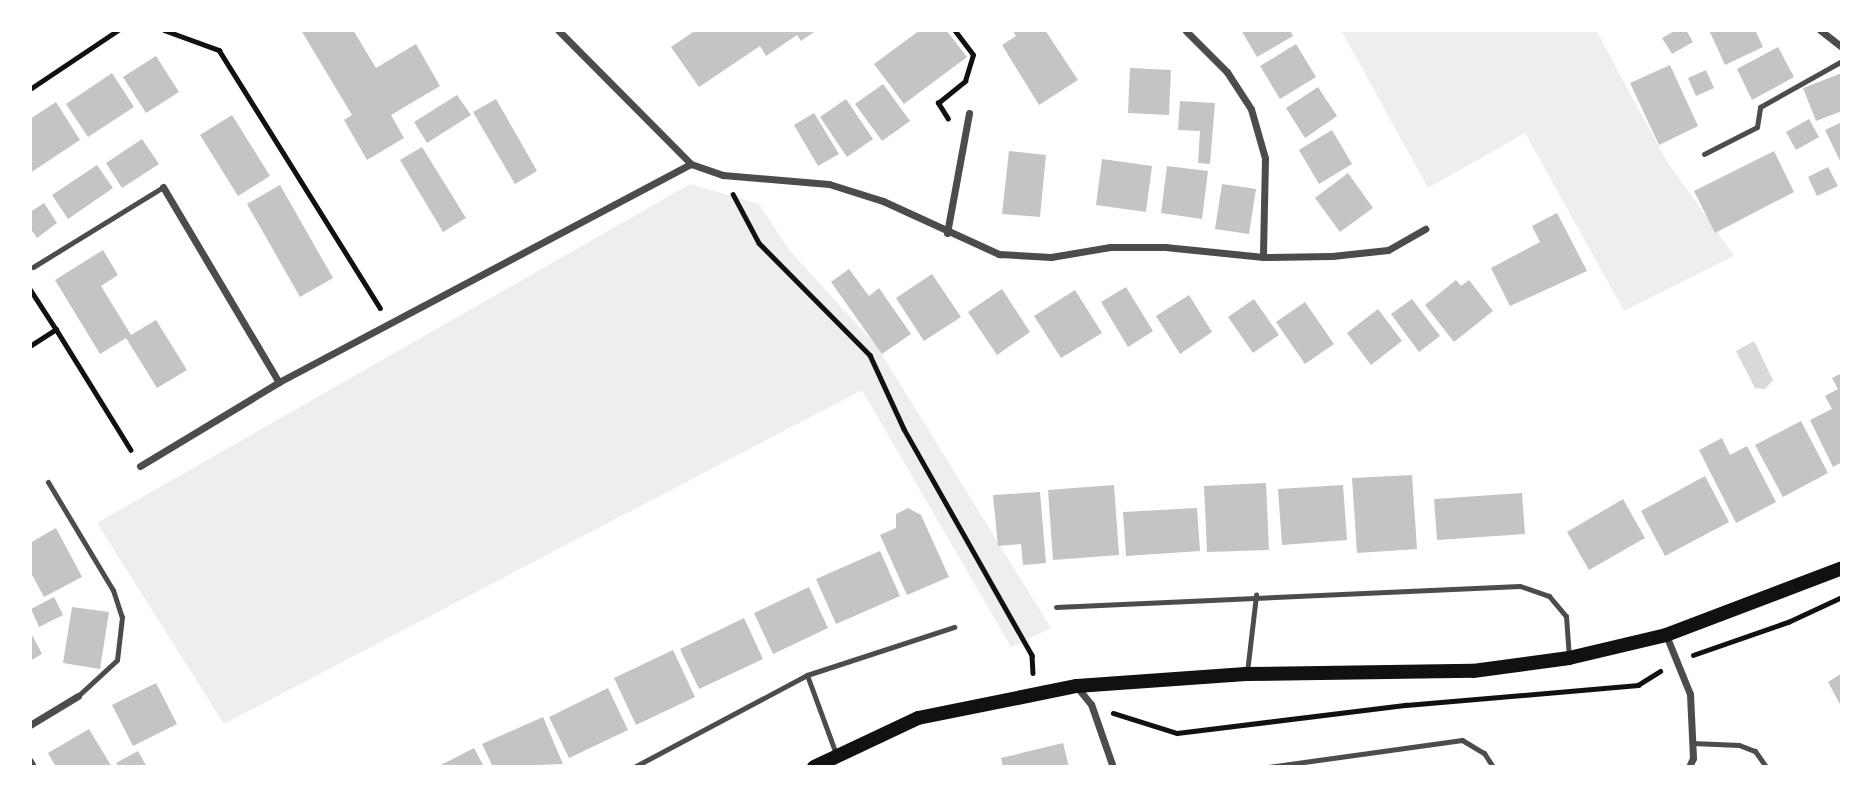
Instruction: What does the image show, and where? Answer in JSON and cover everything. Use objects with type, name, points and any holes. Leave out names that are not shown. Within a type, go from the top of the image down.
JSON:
[{"type":"main road","points":[[814,767],[918,718],[1077,686],[1246,674],[1473,671],[1569,658],[1666,635],[1842,568]]},
{"type":"street","points":[[1820,30],[1842,47]]},
{"type":"street","points":[[562,31],[691,164],[723,175],[829,184],[883,201],[947,233],[1014,257],[1165,247],[1263,257],[1388,250],[1425,229]]},
{"type":"street","points":[[1186,31],[1227,72],[1251,108],[1265,158],[1263,257]]},
{"type":"street","points":[[947,233],[968,113]]},
{"type":"street","points":[[140,466],[279,382],[691,164]]},
{"type":"street","points":[[163,187],[279,382]]},
{"type":"street","points":[[1666,635],[1689,694],[1692,743],[1689,767]]},
{"type":"street","points":[[1077,686],[1093,713],[1113,767]]},
{"type":"street","points":[[30,725],[78,696]]},
{"type":"street","points":[[30,761],[33,767]]},
{"type":"lane","points":[[1704,154],[1757,127],[1760,107],[1842,61]]},
{"type":"lane","points":[[33,267],[163,187]]},
{"type":"lane","points":[[48,482],[113,590],[122,617],[117,660],[78,696]]},
{"type":"lane","points":[[1056,607],[1256,595],[1520,586],[1549,596],[1566,616],[1569,658]]},
{"type":"lane","points":[[1246,674],[1256,595]]},
{"type":"lane","points":[[634,767],[807,675],[954,627]]},
{"type":"lane","points":[[807,675],[837,756]]},
{"type":"lane","points":[[1268,767],[1462,740],[1484,753],[1493,767]]},
{"type":"lane","points":[[1692,743],[1739,745],[1755,751],[1766,767]]},
{"type":"path","points":[[30,89],[118,30]]},
{"type":"path","points":[[164,30],[219,50],[389,324]]},
{"type":"path","points":[[951,125],[938,103],[965,81],[972,55],[954,30]]},
{"type":"path","points":[[723,175],[759,243],[870,355],[904,429],[1032,655],[1034,695]]},
{"type":"path","points":[[737,200],[743,198]]},
{"type":"path","points":[[30,289],[140,466]]},
{"type":"path","points":[[30,346],[56,329]]},
{"type":"path","points":[[1093,713],[1123,714],[1143,726],[1177,733],[1297,719]]},
{"type":"shaded area","points":[[1341,30],[1596,30],[1666,160],[1734,256],[1624,311],[1525,133],[1428,188]]},
{"type":"shaded area","points":[[690,184],[759,204],[790,251],[876,345],[1051,628],[1011,647],[862,390],[224,724],[97,523]]},
{"type":"shaded area","points":[[1754,341],[1773,380],[1765,389],[1755,388],[1736,351]]},
{"type":"building","points":[[301,30],[353,30],[376,68],[416,44],[440,86],[391,115],[404,138],[367,160],[344,120],[352,115]]},
{"type":"building","points":[[696,30],[817,30],[801,41],[797,35],[766,56],[760,46],[699,87],[671,47]]},
{"type":"building","points":[[920,30],[946,30],[967,57],[904,104],[874,64]]},
{"type":"building","points":[[1012,30],[1045,30],[1078,80],[1039,105],[1002,45],[1016,36]]},
{"type":"building","points":[[1241,30],[1290,30],[1293,36],[1257,57]]},
{"type":"building","points":[[1676,30],[1686,30],[1693,42],[1672,54],[1662,38]]},
{"type":"building","points":[[1709,30],[1755,30],[1763,47],[1725,65]]},
{"type":"building","points":[[1296,44],[1316,77],[1280,99],[1260,66]]},
{"type":"building","points":[[1778,47],[1794,77],[1752,100],[1737,69]]},
{"type":"building","points":[[156,56],[179,92],[146,113],[123,77]]},
{"type":"building","points":[[1670,65],[1698,126],[1659,145],[1630,83]]},
{"type":"building","points":[[1130,68],[1171,70],[1169,115],[1128,113]]},
{"type":"building","points":[[1706,70],[1714,88],[1696,96],[1688,78]]},
{"type":"building","points":[[112,73],[134,107],[88,137],[66,104]]},
{"type":"building","points":[[1842,73],[1842,111],[1816,121],[1803,88]]},
{"type":"building","points":[[883,84],[910,121],[882,141],[855,104]]},
{"type":"building","points":[[1318,87],[1337,116],[1305,138],[1286,108]]},
{"type":"building","points":[[457,95],[471,115],[427,143],[414,122]]},
{"type":"building","points":[[496,99],[537,171],[515,184],[473,112]]},
{"type":"building","points":[[846,99],[873,139],[847,157],[820,117]]},
{"type":"building","points":[[1180,101],[1215,103],[1210,164],[1198,163],[1200,131],[1178,130]]},
{"type":"building","points":[[56,102],[80,140],[30,173],[30,119]]},
{"type":"building","points":[[814,113],[839,154],[818,166],[794,125]]},
{"type":"building","points":[[232,115],[270,176],[238,196],[200,135]]},
{"type":"building","points":[[1809,119],[1819,137],[1796,150],[1786,132]]},
{"type":"building","points":[[1842,122],[1842,165],[1825,130]]},
{"type":"building","points":[[1332,130],[1352,164],[1319,184],[1299,150]]},
{"type":"building","points":[[142,139],[159,164],[122,188],[106,163]]},
{"type":"building","points":[[422,147],[466,218],[443,232],[400,160]]},
{"type":"building","points":[[1009,151],[1046,155],[1040,217],[1002,214]]},
{"type":"building","points":[[1774,151],[1794,192],[1715,233],[1694,191]]},
{"type":"building","points":[[1102,159],[1152,166],[1146,212],[1096,205]]},
{"type":"building","points":[[97,165],[113,188],[68,219],[52,195]]},
{"type":"building","points":[[1167,166],[1208,171],[1202,219],[1161,213]]},
{"type":"building","points":[[1828,167],[1838,186],[1817,196],[1808,177]]},
{"type":"building","points":[[1348,173],[1373,208],[1340,232],[1315,198]]},
{"type":"building","points":[[1222,184],[1256,189],[1249,234],[1215,229]]},
{"type":"building","points":[[280,185],[333,278],[300,297],[247,204]]},
{"type":"building","points":[[44,203],[57,223],[37,238],[30,228],[30,212]]},
{"type":"building","points":[[1557,213],[1587,271],[1510,306],[1491,268],[1540,242],[1532,226]]},
{"type":"building","points":[[103,250],[118,275],[101,286],[131,335],[156,320],[187,370],[157,388],[126,338],[100,354],[55,280]]},
{"type":"building","points":[[849,269],[869,296],[879,288],[911,334],[882,354],[831,282]]},
{"type":"building","points":[[932,274],[961,317],[924,341],[896,298]]},
{"type":"building","points":[[1456,280],[1461,286],[1469,280],[1493,311],[1454,342],[1425,305]]},
{"type":"building","points":[[1126,287],[1153,331],[1128,347],[1101,302]]},
{"type":"building","points":[[1002,289],[1030,332],[997,355],[968,312]]},
{"type":"building","points":[[1075,290],[1102,333],[1061,358],[1034,316]]},
{"type":"building","points":[[1189,295],[1212,332],[1180,354],[1156,316]]},
{"type":"building","points":[[1254,299],[1279,335],[1253,353],[1228,317]]},
{"type":"building","points":[[1412,299],[1440,336],[1419,352],[1391,314]]},
{"type":"building","points":[[1305,302],[1334,344],[1305,364],[1276,322]]},
{"type":"building","points":[[1378,309],[1402,341],[1371,365],[1347,333]]},
{"type":"building","points":[[1842,373],[1842,462],[1833,467],[1810,420],[1832,409],[1825,396],[1838,389],[1832,378]]},
{"type":"building","points":[[1801,421],[1828,473],[1783,497],[1755,445]]},
{"type":"building","points":[[1722,438],[1730,455],[1747,446],[1776,502],[1736,523],[1699,450]]},
{"type":"building","points":[[1412,475],[1417,549],[1357,553],[1352,478]]},
{"type":"building","points":[[1705,476],[1729,522],[1665,556],[1641,511]]},
{"type":"building","points":[[1266,483],[1269,550],[1207,552],[1204,486]]},
{"type":"building","points":[[1114,485],[1119,555],[1053,560],[1048,490]]},
{"type":"building","points":[[1343,485],[1347,540],[1282,545],[1278,489]]},
{"type":"building","points":[[1040,492],[1046,563],[1023,565],[1021,544],[998,546],[993,495]]},
{"type":"building","points":[[1522,493],[1525,534],[1437,540],[1434,499]]},
{"type":"building","points":[[1623,499],[1645,538],[1589,570],[1567,532]]},
{"type":"building","points":[[908,508],[921,515],[949,577],[907,595],[880,535],[896,528],[896,514]]},
{"type":"building","points":[[1197,508],[1200,551],[1126,556],[1123,512]]},
{"type":"building","points":[[56,528],[82,577],[44,597],[30,571],[30,543]]},
{"type":"building","points":[[880,551],[900,596],[836,624],[816,579]]},
{"type":"building","points":[[809,587],[828,628],[773,654],[754,613]]},
{"type":"building","points":[[54,597],[63,615],[39,627],[31,609]]},
{"type":"building","points":[[72,607],[109,612],[100,669],[63,663]]},
{"type":"building","points":[[744,618],[763,659],[699,689],[680,649]]},
{"type":"building","points":[[30,631],[42,654],[30,661]]},
{"type":"building","points":[[673,650],[695,697],[636,725],[614,678]]},
{"type":"building","points":[[1842,673],[1842,708],[1828,682]]},
{"type":"building","points":[[156,683],[177,724],[133,746],[112,705]]},
{"type":"building","points":[[608,688],[628,730],[569,758],[549,717]]},
{"type":"building","points":[[543,717],[563,764],[493,767],[482,744]]},
{"type":"building","points":[[89,729],[112,767],[56,767],[48,753]]},
{"type":"building","points":[[1063,743],[1069,767],[1003,767],[1001,758]]},
{"type":"building","points":[[474,748],[484,767],[437,767]]},
{"type":"building","points":[[138,751],[147,767],[119,767],[116,763]]}]
